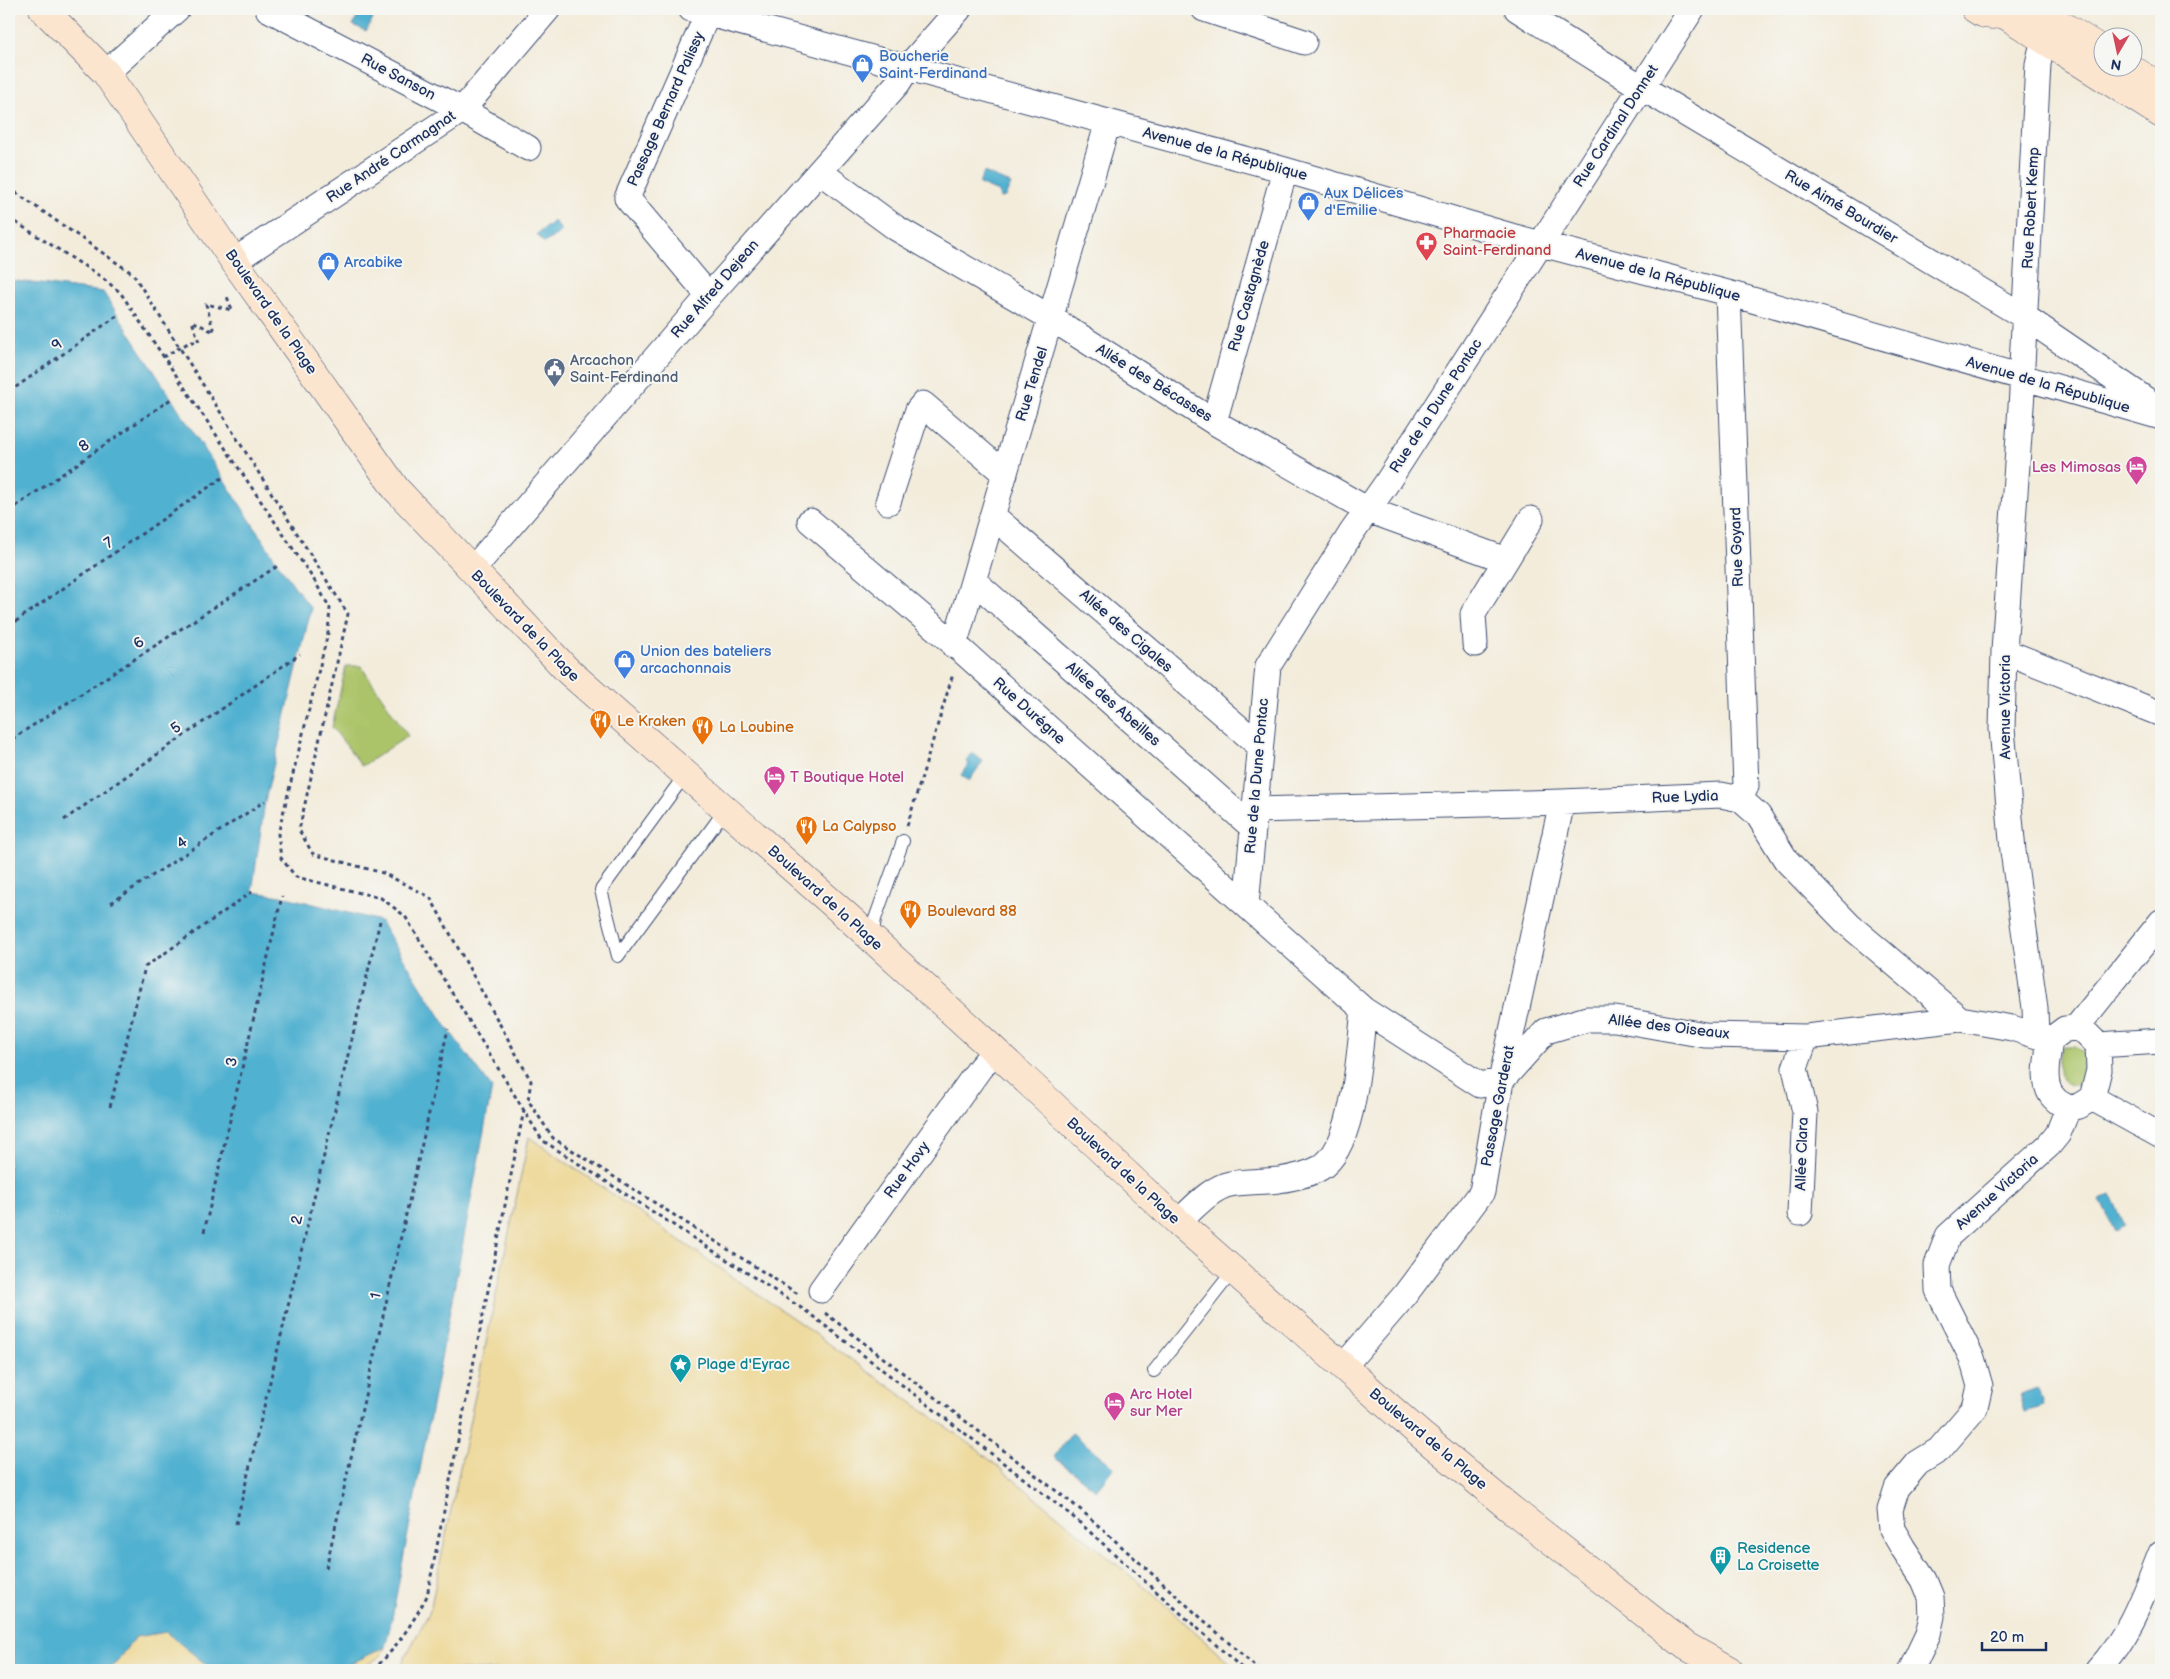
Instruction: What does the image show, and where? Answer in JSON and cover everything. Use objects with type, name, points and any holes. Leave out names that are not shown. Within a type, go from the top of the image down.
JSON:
[{"type":"main road","name":"Boulevard de la Plage","points":[[43,9],[106,73],[234,261],[396,489],[589,691],[872,939],[1233,1272],[1343,1367],[1506,1505],[1686,1646],[1729,1670]]},
{"type":"main road","points":[[1975,9],[1988,15],[2006,11],[2046,40],[2161,114]]},
{"type":"main road","points":[[2036,9],[2092,44]]},
{"type":"main road","points":[[2142,75],[2161,87]]},
{"type":"street","points":[[106,73],[177,9]]},
{"type":"street","name":"Rue Sanson","points":[[268,9],[462,110],[528,148]]},
{"type":"street","name":"Rue André Carmagnat","points":[[234,261],[462,110],[548,9]]},
{"type":"street","name":"Rue Alfred Dejean","points":[[472,570],[709,296],[898,83],[908,68],[959,9]]},
{"type":"street","points":[[1204,9],[1304,42]]},
{"type":"street","name":"Rue Aimé Bourdier","points":[[1517,9],[1641,87],[2025,317],[2161,410]]},
{"type":"street","name":"Rue Cardinal Donnet","points":[[1540,244],[1692,9]]},
{"type":"street","name":"Avenue de la République","points":[[699,11],[1285,170],[1540,244],[1728,293],[2161,417]]},
{"type":"street","name":"Passage Bernard Palissy","points":[[699,11],[627,198],[709,296]]},
{"type":"street","name":"Rue Robert Kemp","points":[[2022,378],[2038,64],[2042,47],[2046,40]]},
{"type":"street","name":"Rue Tendel","points":[[957,648],[974,581],[1108,122]]},
{"type":"street","name":"Rue Castagnède","points":[[1214,422],[1285,170]]},
{"type":"street","name":"Allée des Bécasses","points":[[820,172],[896,228],[1051,318],[1214,422],[1368,510],[1506,560]]},
{"type":"street","name":"Rue de la Dune Pontac","points":[[1246,905],[1268,666],[1540,244]]},
{"type":"street","name":"Rue Goyard","points":[[1728,293],[1746,786],[1740,799]]},
{"type":"street","name":"Avenue Victoria","points":[[2022,378],[2004,651],[2003,738],[2012,851],[2035,1008],[2043,1038]]},
{"type":"street","points":[[888,502],[918,410],[923,404],[1005,474]]},
{"type":"street","name":"Allée des Cigales","points":[[993,516],[1260,746]]},
{"type":"street","points":[[1475,644],[1473,614],[1531,519]]},
{"type":"street","name":"Rue Durégne","points":[[810,520],[1246,905]]},
{"type":"street","name":"Allée des Abeilles","points":[[974,581],[1253,818]]},
{"type":"street","points":[[2004,651],[2161,714]]},
{"type":"street","name":"Rue Lydia","points":[[1253,818],[1721,795],[1740,799],[1758,815],[1786,860],[1849,925],[1960,1019]]},
{"type":"street","name":"Passage Garderat","points":[[1343,1367],[1404,1296],[1482,1192],[1501,1081],[1562,802]]},
{"type":"street","points":[[1246,905],[1364,1010],[1480,1085],[1501,1081]]},
{"type":"street","points":[[2076,1028],[2161,922]]},
{"type":"street","points":[[1178,1222],[1216,1190],[1228,1185],[1300,1176],[1320,1168],[1333,1156],[1343,1135],[1352,1108],[1364,1010]]},
{"type":"street","name":"Allée des Oiseaux","points":[[1501,1081],[1546,1031],[1587,1019],[1615,1019],[1705,1035],[1806,1037],[1960,1019]]},
{"type":"street","points":[[1960,1019],[2012,1028],[2043,1038],[2065,1028],[2076,1028],[2085,1032],[2098,1044],[2099,1070],[2092,1098],[2079,1106],[2068,1108],[2053,1098],[2046,1081],[2043,1038]]},
{"type":"street","name":"Allée Clara","points":[[1800,1213],[1805,1112],[1795,1068],[1806,1037]]},
{"type":"street","points":[[2098,1044],[2161,1041]]},
{"type":"street","name":"Rue Hovy","points":[[815,1298],[980,1068],[995,1052]]},
{"type":"street","points":[[2092,1098],[2161,1136]]},
{"type":"street","name":"Avenue Victoria","points":[[1911,1670],[1928,1634],[1932,1616],[1931,1597],[1924,1580],[1892,1530],[1890,1510],[1897,1488],[1918,1463],[1939,1450],[1975,1408],[1980,1386],[1972,1358],[1938,1290],[1938,1265],[1948,1236],[2049,1145],[2058,1134],[2068,1108]]},
{"type":"street","points":[[2098,1670],[2112,1656],[2137,1614],[2161,1553]]},
{"type":"lane","points":[[686,775],[601,890],[618,956],[726,810]]},
{"type":"lane","points":[[872,939],[875,919],[903,841]]},
{"type":"lane","points":[[1154,1371],[1233,1272]]},
{"type":"path","points":[[9,188],[133,274],[348,614],[299,830],[312,854],[383,873],[430,897],[530,1081],[528,1100],[553,1138],[815,1298],[1081,1510],[1259,1670]]},
{"type":"path","points":[[9,218],[100,276],[120,292],[314,580],[330,608],[328,633],[278,834],[281,858],[296,877],[381,898],[405,916],[542,1140],[806,1311],[1071,1515],[1244,1670]]},
{"type":"path","points":[[163,357],[190,342],[200,342],[192,321],[214,332],[206,304],[232,310],[226,292]]},
{"type":"path","name":"9","points":[[9,392],[117,316]]},
{"type":"path","name":"8","points":[[9,510],[171,400]]},
{"type":"path","name":"7","points":[[9,626],[222,478]]},
{"type":"path","name":"6","points":[[12,739],[279,565]]},
{"type":"path","points":[[903,841],[930,757],[957,648]]},
{"type":"path","name":"5","points":[[64,820],[300,654]]},
{"type":"path","name":"4","points":[[111,903],[265,801]]},
{"type":"path","points":[[110,1107],[145,967],[252,892]]},
{"type":"path","name":"3","points":[[204,1232],[282,896]]},
{"type":"path","name":"2","points":[[236,1524],[380,920]]},
{"type":"path","name":"1","points":[[326,1568],[448,1029]]},
{"type":"path","points":[[373,1670],[385,1659],[408,1630],[427,1596],[524,1110]]},
{"type":"green space","points":[[346,666],[361,666],[408,736],[362,766],[332,727]]},
{"type":"green space","points":[[2064,1046],[2075,1046],[2087,1056],[2087,1077],[2082,1084],[2073,1085],[2062,1080],[2058,1067]]},
{"type":"sand","name":"Plage d'Eyrac","points":[[529,1137],[797,1321],[973,1446],[1154,1595],[1238,1670],[394,1670],[401,1665],[430,1611]]},
{"type":"sand","points":[[166,1632],[213,1670],[110,1670],[135,1637]]},
{"type":"sand","points":[[385,1647],[381,1656],[359,1670],[337,1670]]},
{"type":"water","points":[[362,9],[378,9],[366,31],[353,25]]},
{"type":"water","points":[[984,172],[1011,184],[1005,197],[1000,198],[998,192],[979,184]]},
{"type":"water","points":[[554,221],[562,231],[544,243],[537,234]]},
{"type":"water","points":[[9,280],[103,292],[279,565],[311,609],[265,801],[252,892],[282,896],[380,921],[448,1029],[492,1088],[385,1647],[337,1670],[213,1670],[166,1632],[135,1637],[110,1670],[9,1670]]},
{"type":"water","points":[[972,753],[983,761],[969,781],[961,775],[969,763],[966,761]]},
{"type":"water","points":[[2111,1195],[2125,1226],[2115,1231],[2100,1200]]},
{"type":"water","points":[[2038,1388],[2043,1406],[2025,1412],[2020,1394]]},
{"type":"water","points":[[1072,1433],[1114,1467],[1096,1490],[1054,1457]]},
{"type":"place","name":"Boucherie Saint-Ferdinand","points":[[863,84]]},
{"type":"place","name":"Aux Délices d'Emilie","points":[[1308,221]]},
{"type":"place","name":"Pharmacie Saint-Ferdinand","points":[[1427,261]]},
{"type":"place","name":"Arcabike","points":[[328,281]]},
{"type":"place","name":"Arcachon Saint-Ferdinand","points":[[554,388]]},
{"type":"place","name":"Les Mimosas","points":[[2137,486]]},
{"type":"place","name":"Union des bateliers arcachonnais","points":[[624,679]]},
{"type":"place","name":"Le Kraken","points":[[601,740]]},
{"type":"place","name":"La Loubine","points":[[703,746]]},
{"type":"place","name":"T Boutique Hotel","points":[[774,796]]},
{"type":"place","name":"La Calypso","points":[[806,845]]},
{"type":"place","name":"Boulevard 88","points":[[911,930]]},
{"type":"place","name":"Plage d'Eyrac","points":[[681,1383]]},
{"type":"place","name":"Arc Hotel sur Mer","points":[[1114,1422]]},
{"type":"place","name":"Residence La Croisette","points":[[1721,1576]]}]
